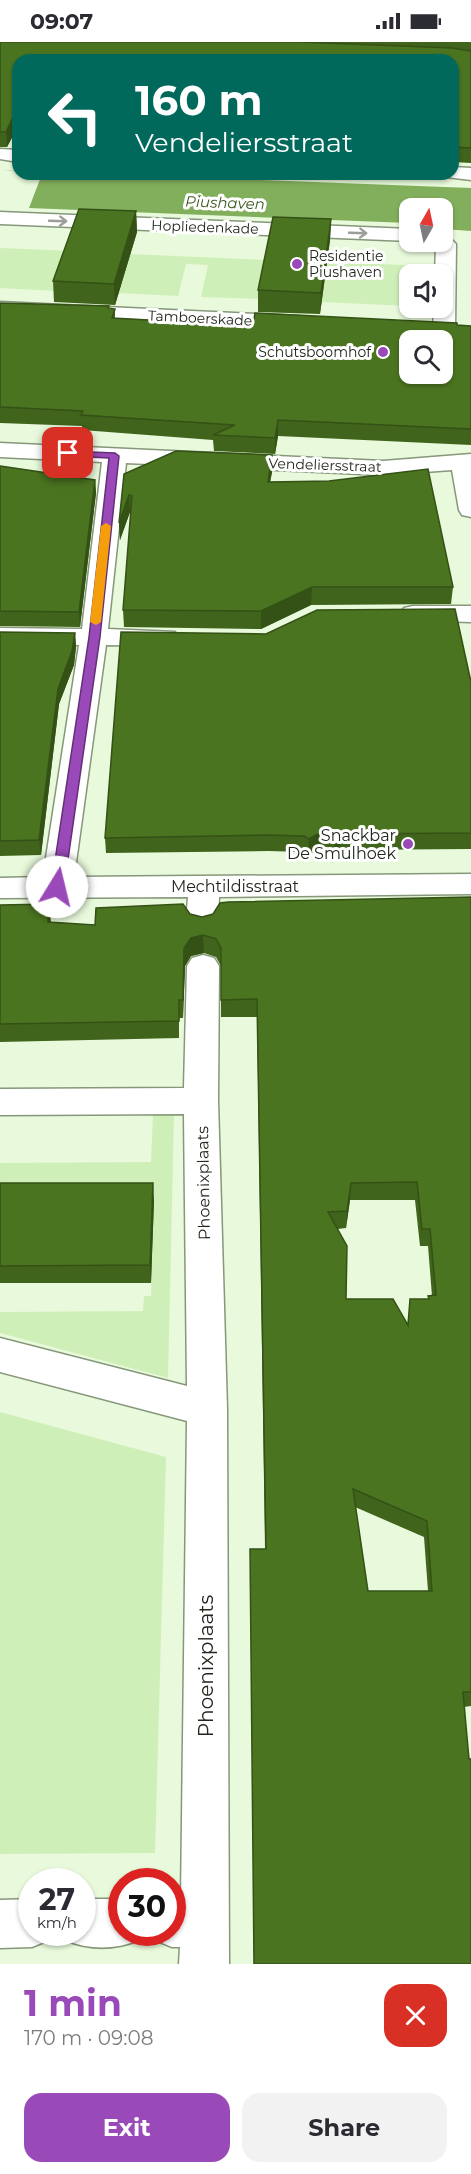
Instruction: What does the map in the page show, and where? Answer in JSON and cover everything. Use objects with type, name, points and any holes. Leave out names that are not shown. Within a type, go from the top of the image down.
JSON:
[{"type":"street","name":"Hopliedenkade","points":[[0,218],[399,236]]},
{"type":"street","points":[[422,328],[453,329],[447,252]]},
{"type":"street","name":"Tamboerskade","points":[[0,308],[319,323]]},
{"type":"street","name":"Vendeliersstraat","points":[[0,450],[383,468],[466,462]]},
{"type":"street","points":[[57,887],[94,637],[115,456]]},
{"type":"street","points":[[466,462],[471,510]]},
{"type":"street","points":[[391,615],[471,614]]},
{"type":"street","points":[[0,636],[186,638]]},
{"type":"street","name":"Mechtildisstraat","points":[[0,888],[471,884]]},
{"type":"street","points":[[202,922],[204,886]]},
{"type":"street","name":"Phoenixplaats","points":[[194,1936],[207,1409],[201,1101],[203,966]]},
{"type":"street","points":[[0,1102],[201,1101]]},
{"type":"street","points":[[0,1355],[207,1409]]},
{"type":"street","points":[[0,1924],[18,1923]]},
{"type":"shaded area","points":[[0,248],[72,251],[58,291],[0,288]]},
{"type":"shaded area","points":[[130,254],[268,260],[261,299],[201,297],[208,265],[186,264],[178,296],[118,293]]},
{"type":"shaded area","points":[[327,262],[399,265],[399,306],[322,302]]},
{"type":"shaded area","points":[[174,1114],[168,1378],[0,1333],[0,1312],[143,1311],[144,1296],[151,1296],[154,1193],[0,1193],[0,1163],[151,1162],[153,1115]]},
{"type":"shaded area","points":[[0,1412],[166,1457],[155,1853],[0,1854]]},
{"type":"water","name":"Piushaven","points":[[4,170],[12,171],[12,180],[259,180],[471,188],[471,231],[453,230],[453,198],[399,198],[399,228],[0,212]]},
{"type":"pier","points":[[4,170],[12,171],[12,180],[40,180],[29,208],[399,223],[399,228],[0,212],[0,178]]},
{"type":"pier","points":[[460,260],[471,261],[471,308],[458,308]]},
{"type":"building","points":[[0,42],[299,42],[452,48],[471,51],[471,148],[459,147],[459,54],[12,54],[12,119],[6,132],[0,132]]},
{"type":"building","points":[[79,209],[136,211],[114,284],[53,281]]},
{"type":"building","points":[[273,217],[331,219],[321,293],[258,290]]},
{"type":"building","points":[[0,303],[109,306],[108,308],[115,309],[112,318],[204,323],[253,325],[255,313],[457,323],[457,325],[471,326],[471,429],[278,420],[275,438],[213,435],[235,425],[81,415],[83,411],[0,407]]},
{"type":"building","points":[[176,451],[272,455],[268,482],[329,481],[428,469],[453,587],[312,587],[261,611],[123,610],[132,496],[129,495],[119,523],[124,474]]},
{"type":"building","points":[[0,466],[95,480],[79,612],[0,611]]},
{"type":"building","points":[[455,609],[471,682],[471,833],[341,834],[335,838],[321,832],[309,839],[304,836],[268,835],[105,838],[121,632],[266,634],[317,610]]},
{"type":"building","points":[[0,632],[75,633],[72,651],[58,689],[39,840],[0,841]]},
{"type":"building","points":[[471,897],[471,1692],[463,1692],[469,1759],[471,1759],[471,1964],[254,1964],[250,1549],[266,1549],[257,999],[221,1000],[221,948],[216,939],[203,935],[191,938],[184,948],[183,1000],[179,1000],[179,1021],[0,1024],[0,905],[49,904],[48,922],[95,925],[96,908],[183,904],[190,914],[202,917],[213,914],[220,903]],"holes":[[[417,1182],[422,1229],[430,1229],[436,1295],[428,1296],[429,1299],[410,1299],[408,1325],[393,1299],[346,1299],[347,1246],[328,1212],[347,1211],[351,1183]],[[353,1489],[427,1521],[432,1591],[368,1591]]]},
{"type":"building","points":[[0,1183],[153,1183],[150,1265],[0,1266]]},
{"type":"slow traffic","points":[[96,622],[106,526]]},
{"type":"place","name":"Residentie Piushaven","points":[[297,264]]},
{"type":"place","name":"Schutsboomhof","points":[[383,352]]},
{"type":"place","name":"Snackbar De Smulhoek","points":[[408,844]]},
{"type":"route","points":[[57,887],[94,637],[115,456],[68,453]]}]
